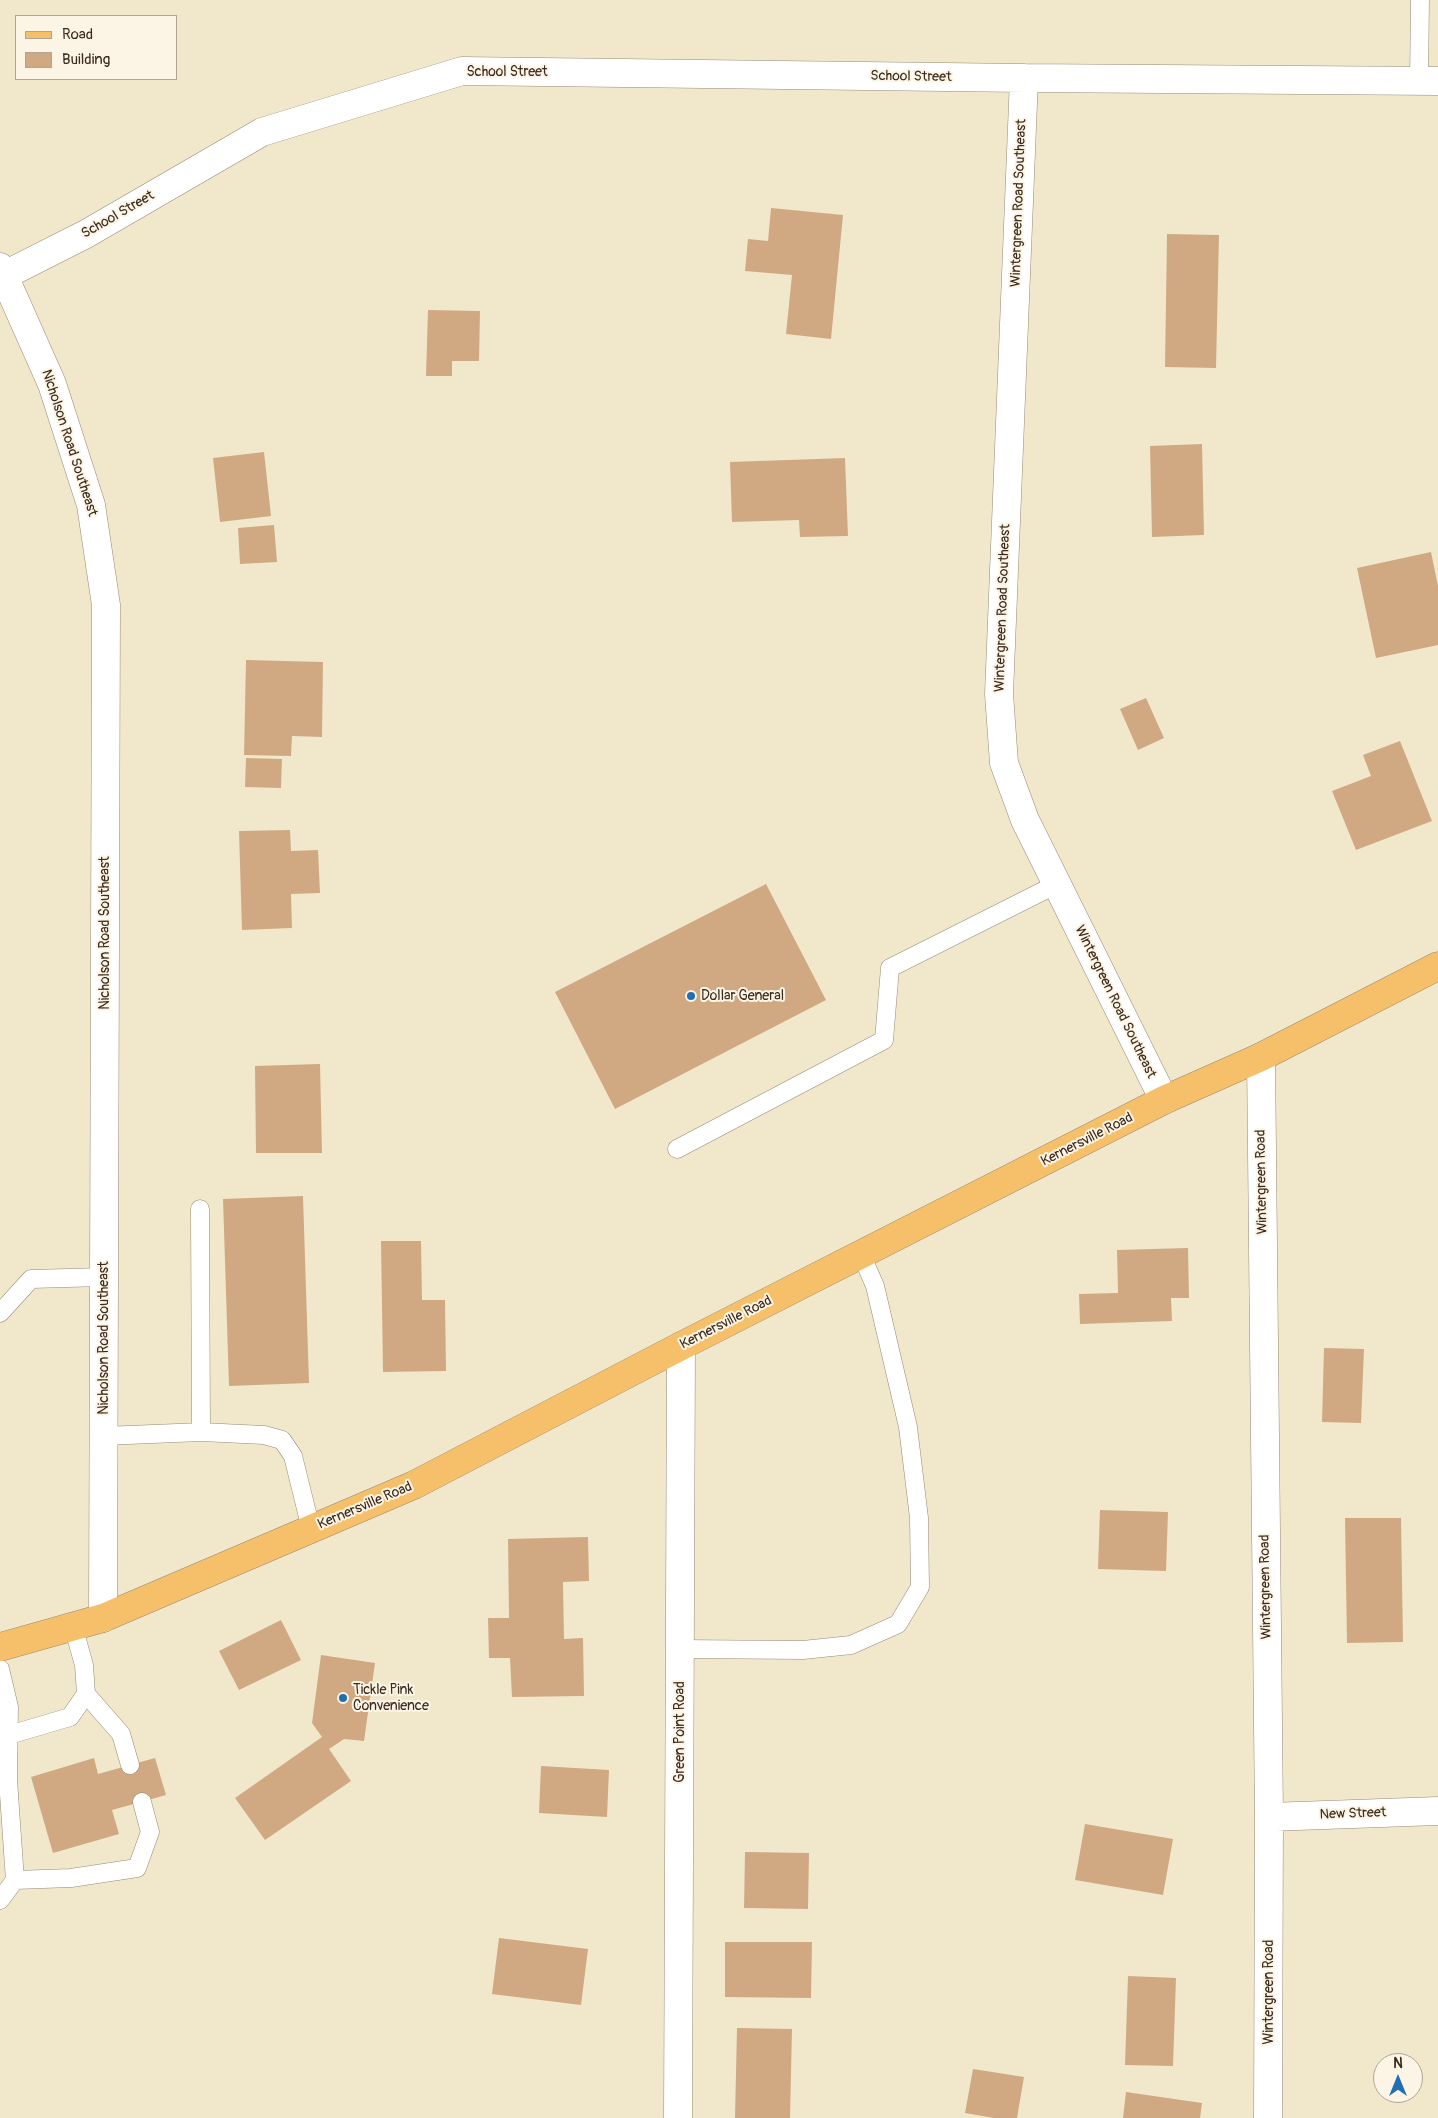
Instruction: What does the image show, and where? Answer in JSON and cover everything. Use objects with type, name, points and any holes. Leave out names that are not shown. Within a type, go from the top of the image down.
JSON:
[{"type":"main road","name":"Kernersville Road","points":[[0,1647],[103,1618],[414,1485],[681,1346],[1164,1100],[1261,1057],[1438,966]]},
{"type":"street","name":"School Street","points":[[2,271],[86,234],[262,132],[462,71],[1428,81]]},
{"type":"street","name":"Wintergreen Road Southeast","points":[[1024,78],[1000,694],[1004,763],[1025,820],[1164,1100]]},
{"type":"street","name":"Nicholson Road Southeast","points":[[2,271],[52,384],[91,505],[106,606],[103,1618]]},
{"type":"street","name":"Wintergreen Road","points":[[1261,1057],[1269,1817],[1268,2118]]},
{"type":"street","name":"Green Point Road","points":[[678,2118],[681,1346]]},
{"type":"street","name":"New Street","points":[[1269,1817],[1438,1811]]},
{"type":"lane","points":[[1420,0],[1428,81]]},
{"type":"lane","points":[[677,1149],[884,1040],[890,968],[1057,884]]},
{"type":"lane","points":[[200,1209],[201,1432]]},
{"type":"lane","points":[[680,1649],[803,1650],[851,1644],[898,1624],[920,1587],[919,1518],[908,1427],[875,1286],[861,1254]]},
{"type":"lane","points":[[0,1313],[31,1279],[104,1277]]},
{"type":"lane","points":[[104,1436],[201,1432],[264,1435],[282,1440],[293,1456],[311,1529]]},
{"type":"lane","points":[[73,1626],[84,1666],[86,1694],[121,1734],[130,1765]]},
{"type":"lane","points":[[0,1669],[9,1707],[8,1780],[15,1880],[0,1900]]},
{"type":"lane","points":[[9,1735],[70,1717],[86,1694]]},
{"type":"lane","points":[[15,1880],[72,1878],[137,1868],[150,1832],[142,1802]]},
{"type":"building","points":[[771,208],[843,215],[831,339],[786,334],[792,275],[745,271],[748,239],[768,241]]},
{"type":"building","points":[[1167,234],[1219,235],[1216,368],[1165,367]]},
{"type":"building","points":[[428,310],[480,311],[479,361],[452,361],[452,376],[426,376]]},
{"type":"building","points":[[1202,444],[1204,535],[1152,537],[1150,446]]},
{"type":"building","points":[[264,452],[271,516],[220,522],[213,458]]},
{"type":"building","points":[[845,458],[848,536],[800,537],[799,520],[732,522],[730,462]]},
{"type":"building","points":[[274,525],[277,562],[240,564],[238,528]]},
{"type":"building","points":[[1431,552],[1438,586],[1438,645],[1376,658],[1357,568]]},
{"type":"building","points":[[246,660],[323,662],[322,737],[292,736],[291,756],[244,755]]},
{"type":"building","points":[[1146,698],[1164,738],[1138,750],[1120,709]]},
{"type":"building","points":[[1400,741],[1432,821],[1356,850],[1332,791],[1371,776],[1363,755]]},
{"type":"building","points":[[246,758],[282,759],[281,788],[245,787]]},
{"type":"building","points":[[290,830],[291,851],[318,850],[320,893],[291,894],[292,928],[242,930],[239,831]]},
{"type":"building","name":"Dollar General","points":[[766,884],[826,1000],[615,1109],[555,992]]},
{"type":"building","points":[[320,1064],[322,1153],[256,1153],[255,1066]]},
{"type":"building","points":[[303,1196],[309,1383],[229,1386],[223,1199]]},
{"type":"building","points":[[381,1241],[421,1241],[422,1300],[445,1300],[446,1371],[383,1372]]},
{"type":"building","points":[[1188,1248],[1189,1298],[1171,1298],[1172,1321],[1080,1324],[1079,1294],[1118,1293],[1117,1250]]},
{"type":"building","points":[[1324,1348],[1364,1349],[1361,1423],[1322,1422]]},
{"type":"building","points":[[1100,1510],[1168,1512],[1166,1571],[1098,1569]]},
{"type":"building","points":[[1345,1518],[1401,1518],[1403,1642],[1347,1643]]},
{"type":"building","points":[[588,1537],[589,1581],[563,1582],[564,1639],[583,1638],[584,1696],[512,1697],[510,1658],[489,1658],[488,1618],[509,1618],[508,1539]]},
{"type":"building","points":[[281,1620],[301,1660],[239,1690],[219,1651]]},
{"type":"building","points":[[321,1655],[375,1663],[364,1741],[344,1739],[329,1749],[351,1781],[265,1840],[235,1798],[322,1737],[312,1723]]},
{"type":"building","points":[[94,1758],[98,1774],[155,1758],[166,1795],[112,1810],[119,1834],[53,1853],[31,1777]]},
{"type":"building","points":[[541,1766],[609,1770],[607,1817],[539,1813]]},
{"type":"building","points":[[1085,1824],[1173,1839],[1163,1895],[1075,1880]]},
{"type":"building","points":[[745,1852],[809,1853],[808,1909],[744,1908]]},
{"type":"building","points":[[499,1938],[588,1949],[581,2005],[492,1994]]},
{"type":"building","points":[[725,1942],[812,1942],[811,1998],[725,1997]]},
{"type":"building","points":[[1128,1976],[1176,1978],[1173,2066],[1125,2065]]},
{"type":"building","points":[[737,2028],[792,2029],[790,2118],[735,2118]]},
{"type":"building","points":[[973,2069],[1024,2077],[1017,2118],[994,2118],[965,2113]]},
{"type":"building","points":[[1126,2092],[1202,2103],[1200,2118],[1123,2118]]},
{"type":"place","name":"Dollar General","points":[[691,996]]},
{"type":"place","name":"Tickle Pink Convenience","points":[[343,1698]]}]
